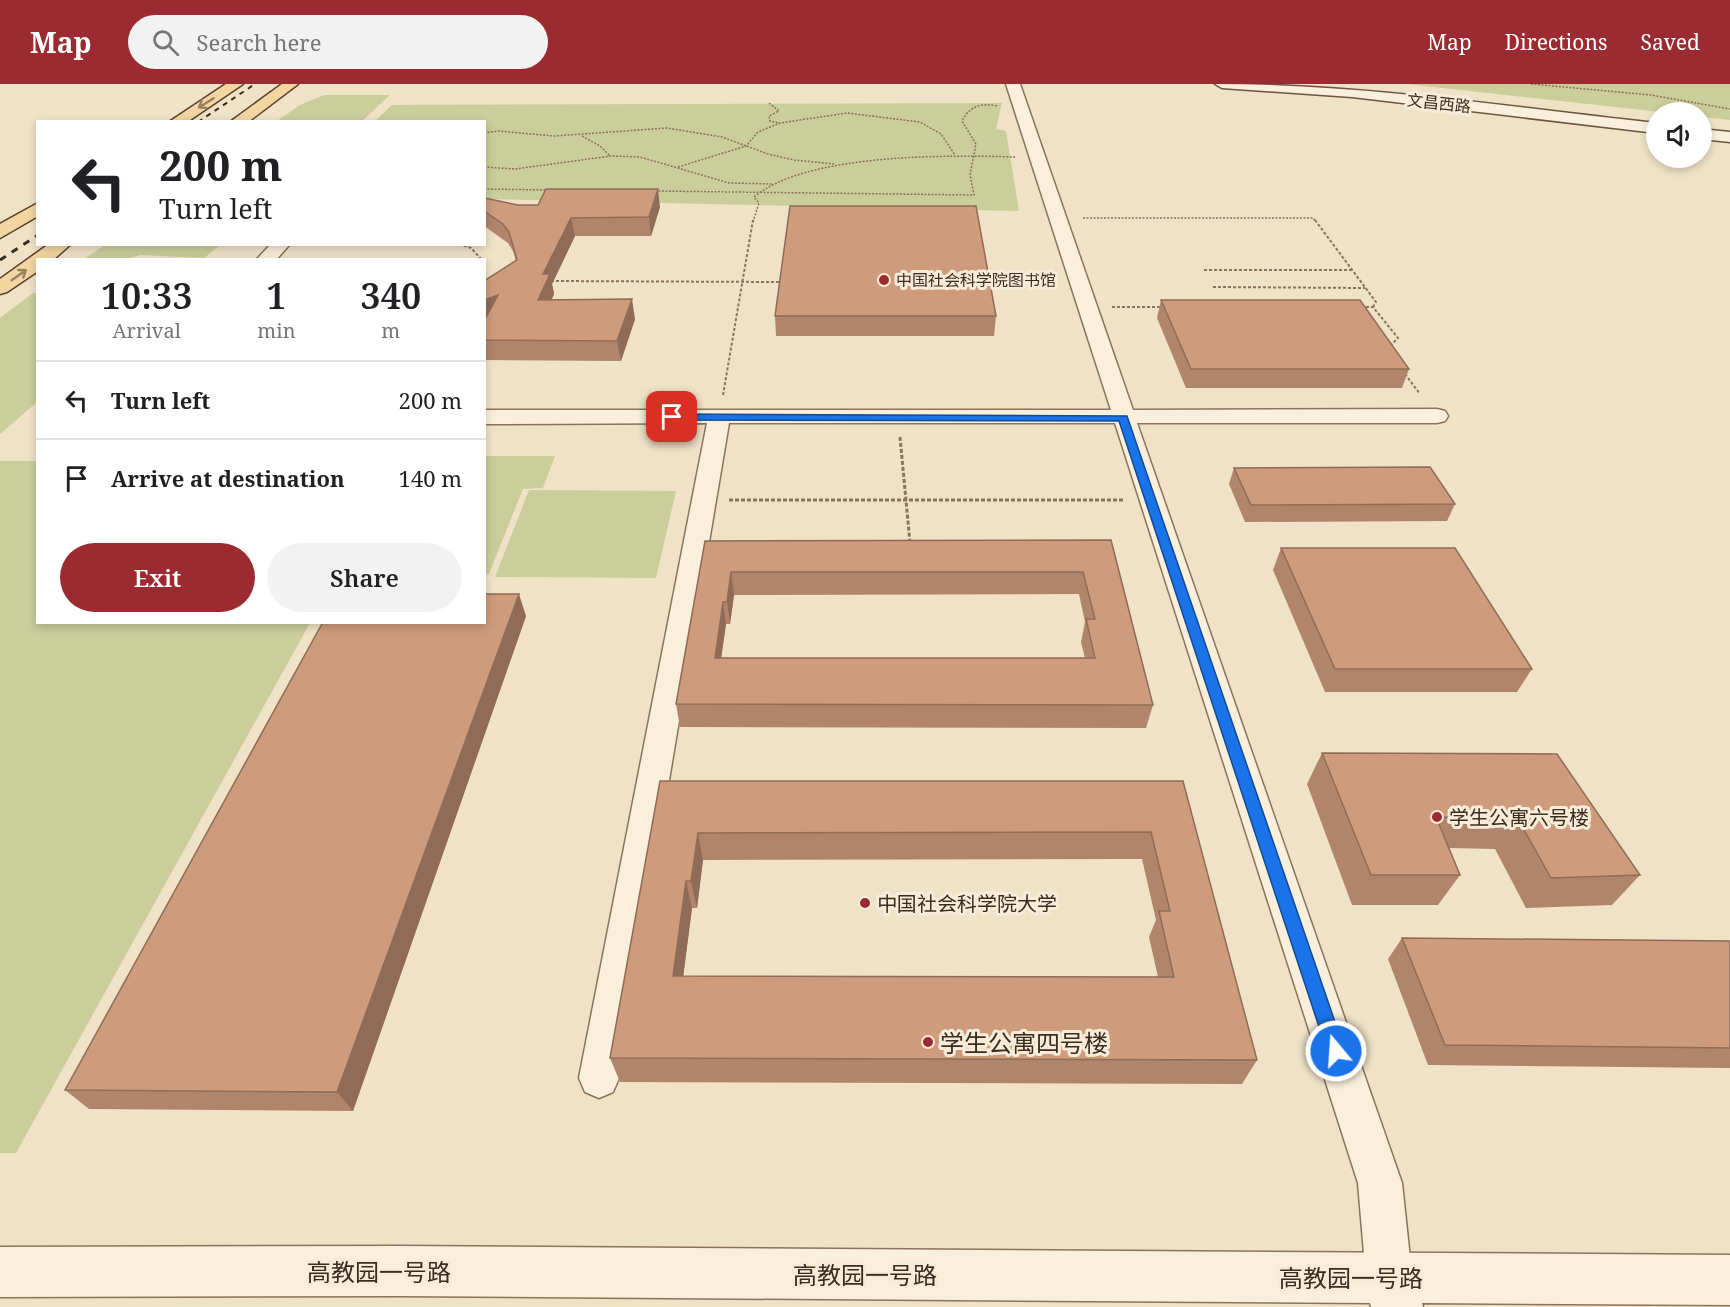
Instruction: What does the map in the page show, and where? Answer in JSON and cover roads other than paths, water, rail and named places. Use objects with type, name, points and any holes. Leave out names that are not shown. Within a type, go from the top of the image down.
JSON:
[{"type":"main road","points":[[179,120],[236,84]]},
{"type":"main road","points":[[240,120],[291,84]]},
{"type":"main road","name":"文昌西路","points":[[1222,84],[1364,95],[1646,127]]},
{"type":"main road","name":"文昌西路","points":[[1301,84],[1646,121]]},
{"type":"main road","points":[[1712,129],[1730,131]]},
{"type":"main road","points":[[1712,135],[1730,137]]},
{"type":"main road","points":[[0,232],[36,209]]},
{"type":"main road","points":[[43,258],[59,246]]},
{"type":"main road","points":[[0,288],[36,263]]},
{"type":"main road","name":"高教园一号路","points":[[0,1272],[400,1271],[1393,1292],[1730,1280]]},
{"type":"street","points":[[1018,96],[1380,1183],[1393,1292]]},
{"type":"street","points":[[267,258],[280,246]]},
{"type":"street","points":[[486,417],[1437,416]]},
{"type":"street","points":[[599,1078],[719,417]]},
{"type":"railway","points":[[201,120],[255,84]]},
{"type":"railway","points":[[0,260],[36,236]]},
{"type":"place","name":"中国社会科学院图书馆","points":[[884,280]]},
{"type":"place","name":"学生公寓六号楼","points":[[1437,817]]},
{"type":"place","name":"中国社会科学院大学","points":[[865,903]]},
{"type":"place","name":"学生公寓四号楼","points":[[928,1042]]}]
